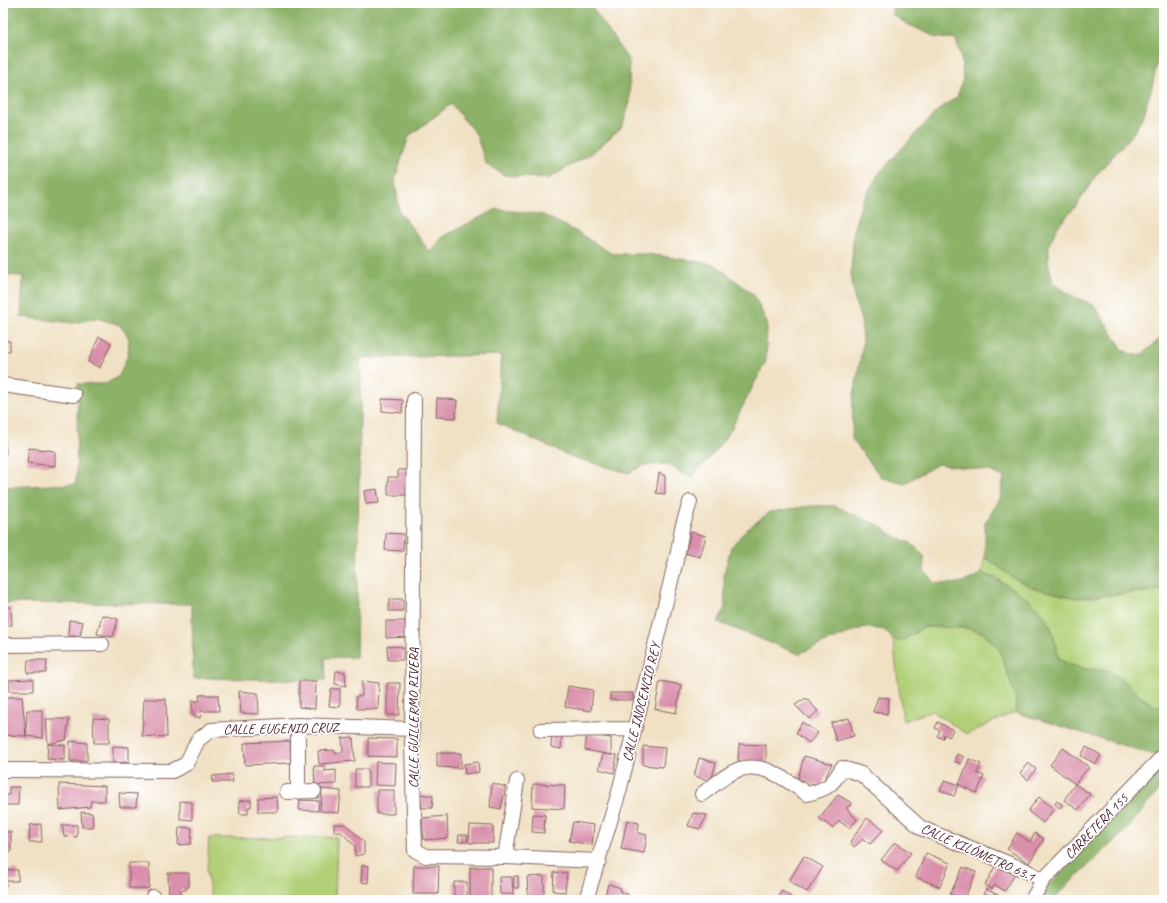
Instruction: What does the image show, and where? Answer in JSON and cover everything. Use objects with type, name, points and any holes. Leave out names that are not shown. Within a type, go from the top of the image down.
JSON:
[{"type":"street","points":[[3,386],[74,395]]},
{"type":"street","name":"CALLE GUILLERMO RIVERA","points":[[414,400],[412,729],[415,850],[426,856],[505,857],[599,861]]},
{"type":"street","name":"CALLE INOCENCIO REY","points":[[586,900],[619,792],[678,552],[682,528],[690,502]]},
{"type":"street","points":[[3,645],[102,644]]},
{"type":"street","points":[[298,725],[293,792],[314,791]]},
{"type":"street","name":"CALLE EUGENIO CRUZ","points":[[3,770],[172,772],[186,764],[198,740],[211,730],[298,725],[412,729]]},
{"type":"street","points":[[541,730],[634,729]]},
{"type":"street","name":"CARRETERA 155","points":[[1032,900],[1043,880],[1164,755]]},
{"type":"street","name":"CALLE KILÓMETRO 63.1","points":[[702,794],[731,773],[744,768],[754,767],[769,771],[807,794],[823,790],[834,782],[842,768],[861,774],[921,828],[1025,870],[1043,880]]},
{"type":"street","points":[[505,857],[517,781]]},
{"type":"green space","points":[[3,3],[589,3],[629,61],[630,102],[622,127],[591,154],[547,179],[504,175],[486,164],[476,134],[451,104],[409,136],[395,179],[399,211],[430,252],[443,237],[496,209],[543,215],[577,232],[612,254],[647,254],[714,264],[754,295],[767,323],[766,361],[731,429],[714,453],[691,478],[666,464],[644,465],[629,473],[572,457],[497,423],[501,355],[361,358],[356,657],[325,658],[326,680],[193,678],[192,604],[3,603],[3,487],[76,484],[78,384],[106,384],[119,376],[128,355],[129,338],[120,325],[97,318],[73,323],[21,317],[23,276],[3,275]]},
{"type":"green space","points":[[893,3],[1164,3],[1164,22],[1153,83],[1143,117],[1135,131],[1096,175],[1077,205],[1059,225],[1049,244],[1048,262],[1053,283],[1069,294],[1095,306],[1123,350],[1134,355],[1143,354],[1164,335],[1164,590],[1075,598],[1034,588],[1015,579],[985,557],[985,523],[1000,499],[1004,477],[989,471],[938,464],[905,483],[881,477],[852,439],[853,402],[863,343],[861,319],[855,302],[851,273],[854,227],[863,200],[880,172],[937,111],[957,97],[963,79],[961,57],[956,40],[936,37],[907,24],[892,14]]},
{"type":"green space","points":[[810,506],[835,506],[876,524],[898,538],[911,543],[924,556],[924,570],[934,583],[947,584],[964,582],[981,573],[1000,581],[1021,594],[1039,609],[1045,617],[1053,634],[1059,659],[1068,664],[1086,669],[1109,671],[1127,683],[1141,697],[1155,706],[1164,706],[1164,758],[1015,712],[1016,698],[999,649],[984,633],[966,628],[924,627],[902,641],[893,640],[885,630],[865,627],[799,654],[718,622],[725,608],[724,574],[731,547],[747,529],[770,512]]},
{"type":"green space","points":[[985,557],[1015,579],[1075,598],[1164,590],[1164,706],[1155,706],[1141,697],[1127,683],[1109,671],[1086,669],[1068,664],[1059,659],[1050,625],[997,578],[981,573]]},
{"type":"green space","points":[[924,627],[966,628],[984,633],[999,648],[1016,698],[1015,712],[967,734],[932,711],[903,721],[893,640],[902,641]]},
{"type":"green space","points":[[1164,762],[1164,784],[1127,829],[1060,892],[1055,900],[1041,900],[1049,885]]},
{"type":"green space","points":[[337,837],[335,900],[211,900],[207,872],[209,838]]},
{"type":"green space","points":[[359,898],[402,899],[402,900],[359,900]]},
{"type":"building","points":[[99,337],[111,343],[100,368],[88,362]]},
{"type":"building","points":[[3,341],[10,341],[10,351],[3,351]]},
{"type":"building","points":[[437,398],[457,400],[456,418],[436,417]]},
{"type":"building","points":[[382,399],[403,400],[402,413],[382,411]]},
{"type":"building","points":[[4,430],[6,454],[3,454]]},
{"type":"building","points":[[29,448],[55,451],[55,466],[27,463]]},
{"type":"building","points":[[398,470],[408,470],[408,495],[388,495],[388,477],[398,477]]},
{"type":"building","points":[[659,473],[665,476],[665,494],[656,493]]},
{"type":"building","points":[[377,489],[379,503],[366,504],[364,491]]},
{"type":"building","points":[[691,532],[706,536],[700,557],[685,553]]},
{"type":"building","points":[[386,533],[404,534],[403,551],[385,550]]},
{"type":"building","points":[[389,599],[403,599],[403,611],[389,611]]},
{"type":"building","points":[[3,607],[11,607],[12,625],[3,625]]},
{"type":"building","points":[[102,615],[118,619],[113,637],[97,634]]},
{"type":"building","points":[[69,620],[83,622],[80,636],[68,636]]},
{"type":"building","points":[[386,621],[408,621],[409,637],[386,638]]},
{"type":"building","points":[[387,646],[403,647],[403,660],[388,660]]},
{"type":"building","points":[[28,660],[47,660],[46,673],[27,673]]},
{"type":"building","points":[[336,671],[345,672],[346,686],[335,684]]},
{"type":"building","points":[[33,679],[33,691],[9,691],[9,680]]},
{"type":"building","points":[[299,681],[316,681],[315,709],[299,707]]},
{"type":"building","points":[[362,681],[379,683],[378,709],[357,709],[356,696],[362,696]]},
{"type":"building","points":[[660,681],[681,685],[676,713],[655,709]]},
{"type":"building","points":[[387,683],[400,683],[399,715],[387,715]]},
{"type":"building","points":[[568,686],[593,690],[591,711],[565,707]]},
{"type":"building","points":[[331,689],[340,689],[340,707],[329,706]]},
{"type":"building","points":[[239,691],[258,693],[259,714],[241,713]]},
{"type":"building","points":[[610,693],[633,693],[633,700],[610,700]]},
{"type":"building","points":[[199,695],[218,695],[219,711],[201,711],[200,718],[192,715],[192,701],[200,701]]},
{"type":"building","points":[[3,697],[22,697],[26,736],[3,735]]},
{"type":"building","points":[[878,697],[889,698],[887,714],[873,712]]},
{"type":"building","points":[[806,698],[818,711],[809,719],[795,705]]},
{"type":"building","points":[[144,699],[166,699],[167,737],[142,736]]},
{"type":"building","points":[[27,710],[42,710],[42,738],[26,736]]},
{"type":"building","points":[[93,718],[109,719],[109,743],[94,743]]},
{"type":"building","points":[[849,718],[854,736],[836,741],[831,723]]},
{"type":"building","points":[[46,719],[69,719],[66,740],[48,744]]},
{"type":"building","points":[[802,722],[818,733],[809,743],[796,733]]},
{"type":"building","points":[[938,722],[953,730],[949,737],[944,734],[943,739],[937,736],[940,731],[935,728]]},
{"type":"building","points":[[552,734],[562,735],[561,749],[551,747]]},
{"type":"building","points":[[587,734],[611,738],[611,755],[585,750]]},
{"type":"building","points":[[353,737],[355,761],[319,764],[318,751],[334,750],[335,753],[343,752],[342,738]]},
{"type":"building","points":[[368,738],[397,739],[397,757],[368,756]]},
{"type":"building","points":[[70,741],[87,743],[87,761],[70,761]]},
{"type":"building","points":[[290,741],[291,763],[245,765],[244,743]]},
{"type":"building","points":[[48,744],[65,745],[65,760],[47,759]]},
{"type":"building","points":[[739,744],[766,745],[766,764],[738,761]]},
{"type":"building","points":[[113,746],[129,747],[129,762],[113,763]]},
{"type":"building","points":[[643,746],[665,748],[663,767],[643,765]]},
{"type":"building","points":[[1086,747],[1101,755],[1096,764],[1081,756]]},
{"type":"building","points":[[1063,748],[1089,767],[1075,784],[1050,765]]},
{"type":"building","points":[[437,753],[461,753],[461,768],[437,767]]},
{"type":"building","points":[[603,754],[617,755],[614,773],[599,769]]},
{"type":"building","points":[[957,754],[964,757],[961,764],[954,761]]},
{"type":"building","points":[[804,756],[832,764],[821,786],[798,779]]},
{"type":"building","points":[[699,758],[716,763],[711,781],[694,776]]},
{"type":"building","points":[[969,759],[981,764],[977,773],[984,776],[977,793],[959,785]]},
{"type":"building","points":[[376,762],[396,763],[395,786],[375,785]]},
{"type":"building","points":[[478,762],[479,772],[465,774],[464,764]]},
{"type":"building","points":[[1028,763],[1036,769],[1028,780],[1020,773]]},
{"type":"building","points":[[314,766],[325,766],[325,771],[336,770],[336,784],[315,785]]},
{"type":"building","points":[[355,769],[368,769],[368,787],[355,787]]},
{"type":"building","points":[[232,774],[233,782],[212,782],[213,776]]},
{"type":"building","points":[[945,780],[959,785],[954,796],[940,790]]},
{"type":"building","points":[[492,783],[506,787],[501,809],[490,807]]},
{"type":"building","points":[[59,784],[105,786],[105,801],[91,801],[90,807],[60,810]]},
{"type":"building","points":[[533,784],[565,785],[564,809],[532,807]]},
{"type":"building","points":[[1075,784],[1090,794],[1078,810],[1064,800]]},
{"type":"building","points":[[9,787],[19,787],[18,805],[3,805],[3,795],[9,795]]},
{"type":"building","points":[[322,789],[341,791],[339,813],[320,811]]},
{"type":"building","points":[[377,790],[394,790],[394,814],[377,814]]},
{"type":"building","points":[[119,793],[137,794],[136,807],[120,807]]},
{"type":"building","points":[[420,794],[433,796],[432,808],[422,808]]},
{"type":"building","points":[[838,795],[852,803],[846,808],[857,820],[849,828],[839,821],[832,828],[819,818]]},
{"type":"building","points":[[277,797],[278,812],[258,812],[258,798]]},
{"type":"building","points":[[1039,797],[1054,809],[1043,823],[1028,811]]},
{"type":"building","points":[[251,800],[251,807],[248,807],[248,814],[240,814],[239,801]]},
{"type":"building","points":[[300,800],[319,801],[318,811],[299,810]]},
{"type":"building","points":[[180,801],[192,802],[192,820],[180,819]]},
{"type":"building","points":[[1057,801],[1062,805],[1060,808],[1055,804]]},
{"type":"building","points":[[81,812],[92,813],[93,827],[82,827]]},
{"type":"building","points":[[693,813],[707,815],[700,829],[688,826]]},
{"type":"building","points":[[533,814],[545,815],[544,833],[532,832]]},
{"type":"building","points":[[447,816],[448,838],[424,840],[422,818]]},
{"type":"building","points":[[867,818],[883,830],[870,844],[863,839],[854,847],[850,842]]},
{"type":"building","points":[[627,820],[639,823],[638,833],[647,835],[644,853],[621,849]]},
{"type":"building","points":[[573,822],[594,825],[592,845],[569,841]]},
{"type":"building","points":[[41,824],[42,842],[29,842],[30,825]]},
{"type":"building","points":[[334,824],[345,824],[364,842],[364,854],[355,856],[355,846],[341,832],[334,832]]},
{"type":"building","points":[[62,825],[77,825],[77,837],[64,836]]},
{"type":"building","points":[[470,825],[493,826],[493,843],[469,843]]},
{"type":"building","points":[[179,827],[192,828],[191,844],[178,845]]},
{"type":"building","points":[[3,832],[11,832],[11,852],[3,852]]},
{"type":"building","points":[[1017,833],[1030,842],[1035,833],[1044,839],[1029,863],[1007,849]]},
{"type":"building","points":[[459,835],[468,835],[467,842],[458,842]]},
{"type":"building","points":[[895,842],[911,853],[897,871],[881,860]]},
{"type":"building","points":[[926,853],[950,863],[940,887],[916,877]]},
{"type":"building","points":[[804,856],[823,867],[807,892],[789,881]]},
{"type":"building","points":[[129,863],[149,863],[149,888],[129,888]]},
{"type":"building","points":[[997,863],[1015,874],[1005,891],[995,885],[992,889],[985,885]]},
{"type":"building","points":[[362,865],[369,866],[368,883],[361,882]]},
{"type":"building","points":[[414,866],[439,866],[438,894],[413,894]]},
{"type":"building","points":[[470,867],[491,867],[491,900],[470,900]]},
{"type":"building","points":[[963,867],[976,872],[964,900],[950,894]]},
{"type":"building","points":[[3,870],[18,870],[18,881],[6,881],[6,886],[3,886]]},
{"type":"building","points":[[554,872],[567,873],[565,892],[553,891]]},
{"type":"building","points":[[168,873],[189,873],[189,887],[186,887],[186,890],[181,890],[181,897],[169,897]]},
{"type":"building","points":[[514,876],[518,876],[518,888],[514,888]]},
{"type":"building","points":[[544,876],[544,897],[528,898],[527,877]]},
{"type":"building","points":[[499,877],[512,877],[513,894],[500,894]]},
{"type":"building","points":[[454,882],[467,882],[467,900],[454,900]]},
{"type":"building","points":[[608,884],[621,888],[620,892],[628,894],[627,900],[604,900]]},
{"type":"building","points":[[986,889],[1004,898],[1003,900],[981,900]]},
{"type":"building","points":[[782,891],[791,897],[789,900],[777,900]]},
{"type":"building","points":[[668,898],[678,899],[678,900],[668,900]]}]
